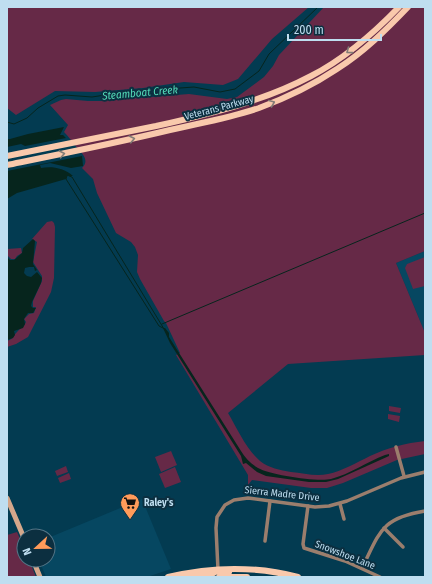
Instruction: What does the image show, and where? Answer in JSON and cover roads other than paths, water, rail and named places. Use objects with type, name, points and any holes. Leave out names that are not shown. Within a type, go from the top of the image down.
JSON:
[{"type":"main road","name":"Veterans Parkway","points":[[7,156],[214,113],[257,100],[283,90],[312,76],[334,62],[378,28],[399,7]]},
{"type":"main road","name":"Veterans Parkway","points":[[7,165],[94,148],[216,120],[259,108],[286,97],[333,72],[363,50],[387,29],[408,7]]},
{"type":"main road","points":[[7,498],[20,528]]},
{"type":"main road","points":[[168,577],[191,572],[236,569],[270,572],[298,577]]},
{"type":"main road","points":[[190,577],[212,574],[218,570]]},
{"type":"main road","points":[[219,577],[221,574],[230,572],[266,574],[270,572]]},
{"type":"main road","points":[[219,577],[247,577]]},
{"type":"street","points":[[396,447],[404,476]]},
{"type":"street","name":"Sierra Madre Drive","points":[[218,570],[216,522],[221,508],[229,502],[242,498],[322,507],[340,504],[404,476],[425,472]]},
{"type":"street","points":[[265,541],[270,501]]},
{"type":"street","points":[[340,504],[344,520]]},
{"type":"street","name":"Snowshoe Lane","points":[[308,506],[303,544],[304,547],[308,550],[362,568],[380,577]]},
{"type":"street","points":[[362,568],[376,538],[384,528],[393,521],[405,515],[425,511]]},
{"type":"street","points":[[384,528],[402,547]]},
{"type":"waterway","name":"Steamboat Creek","points":[[7,122],[14,124],[27,118],[38,108],[58,96],[65,95],[92,97],[118,93],[150,94],[180,88],[194,87],[220,92],[235,89],[259,71],[269,54],[318,7]]},
{"type":"waterway","points":[[67,176],[66,179],[159,326],[163,328]]},
{"type":"waterway","points":[[69,176],[72,177],[164,329]]},
{"type":"waterway","points":[[162,324],[425,213]]},
{"type":"waterway","points":[[186,366],[193,377]]},
{"type":"place","name":"Raley's","points":[[130,520]]}]
